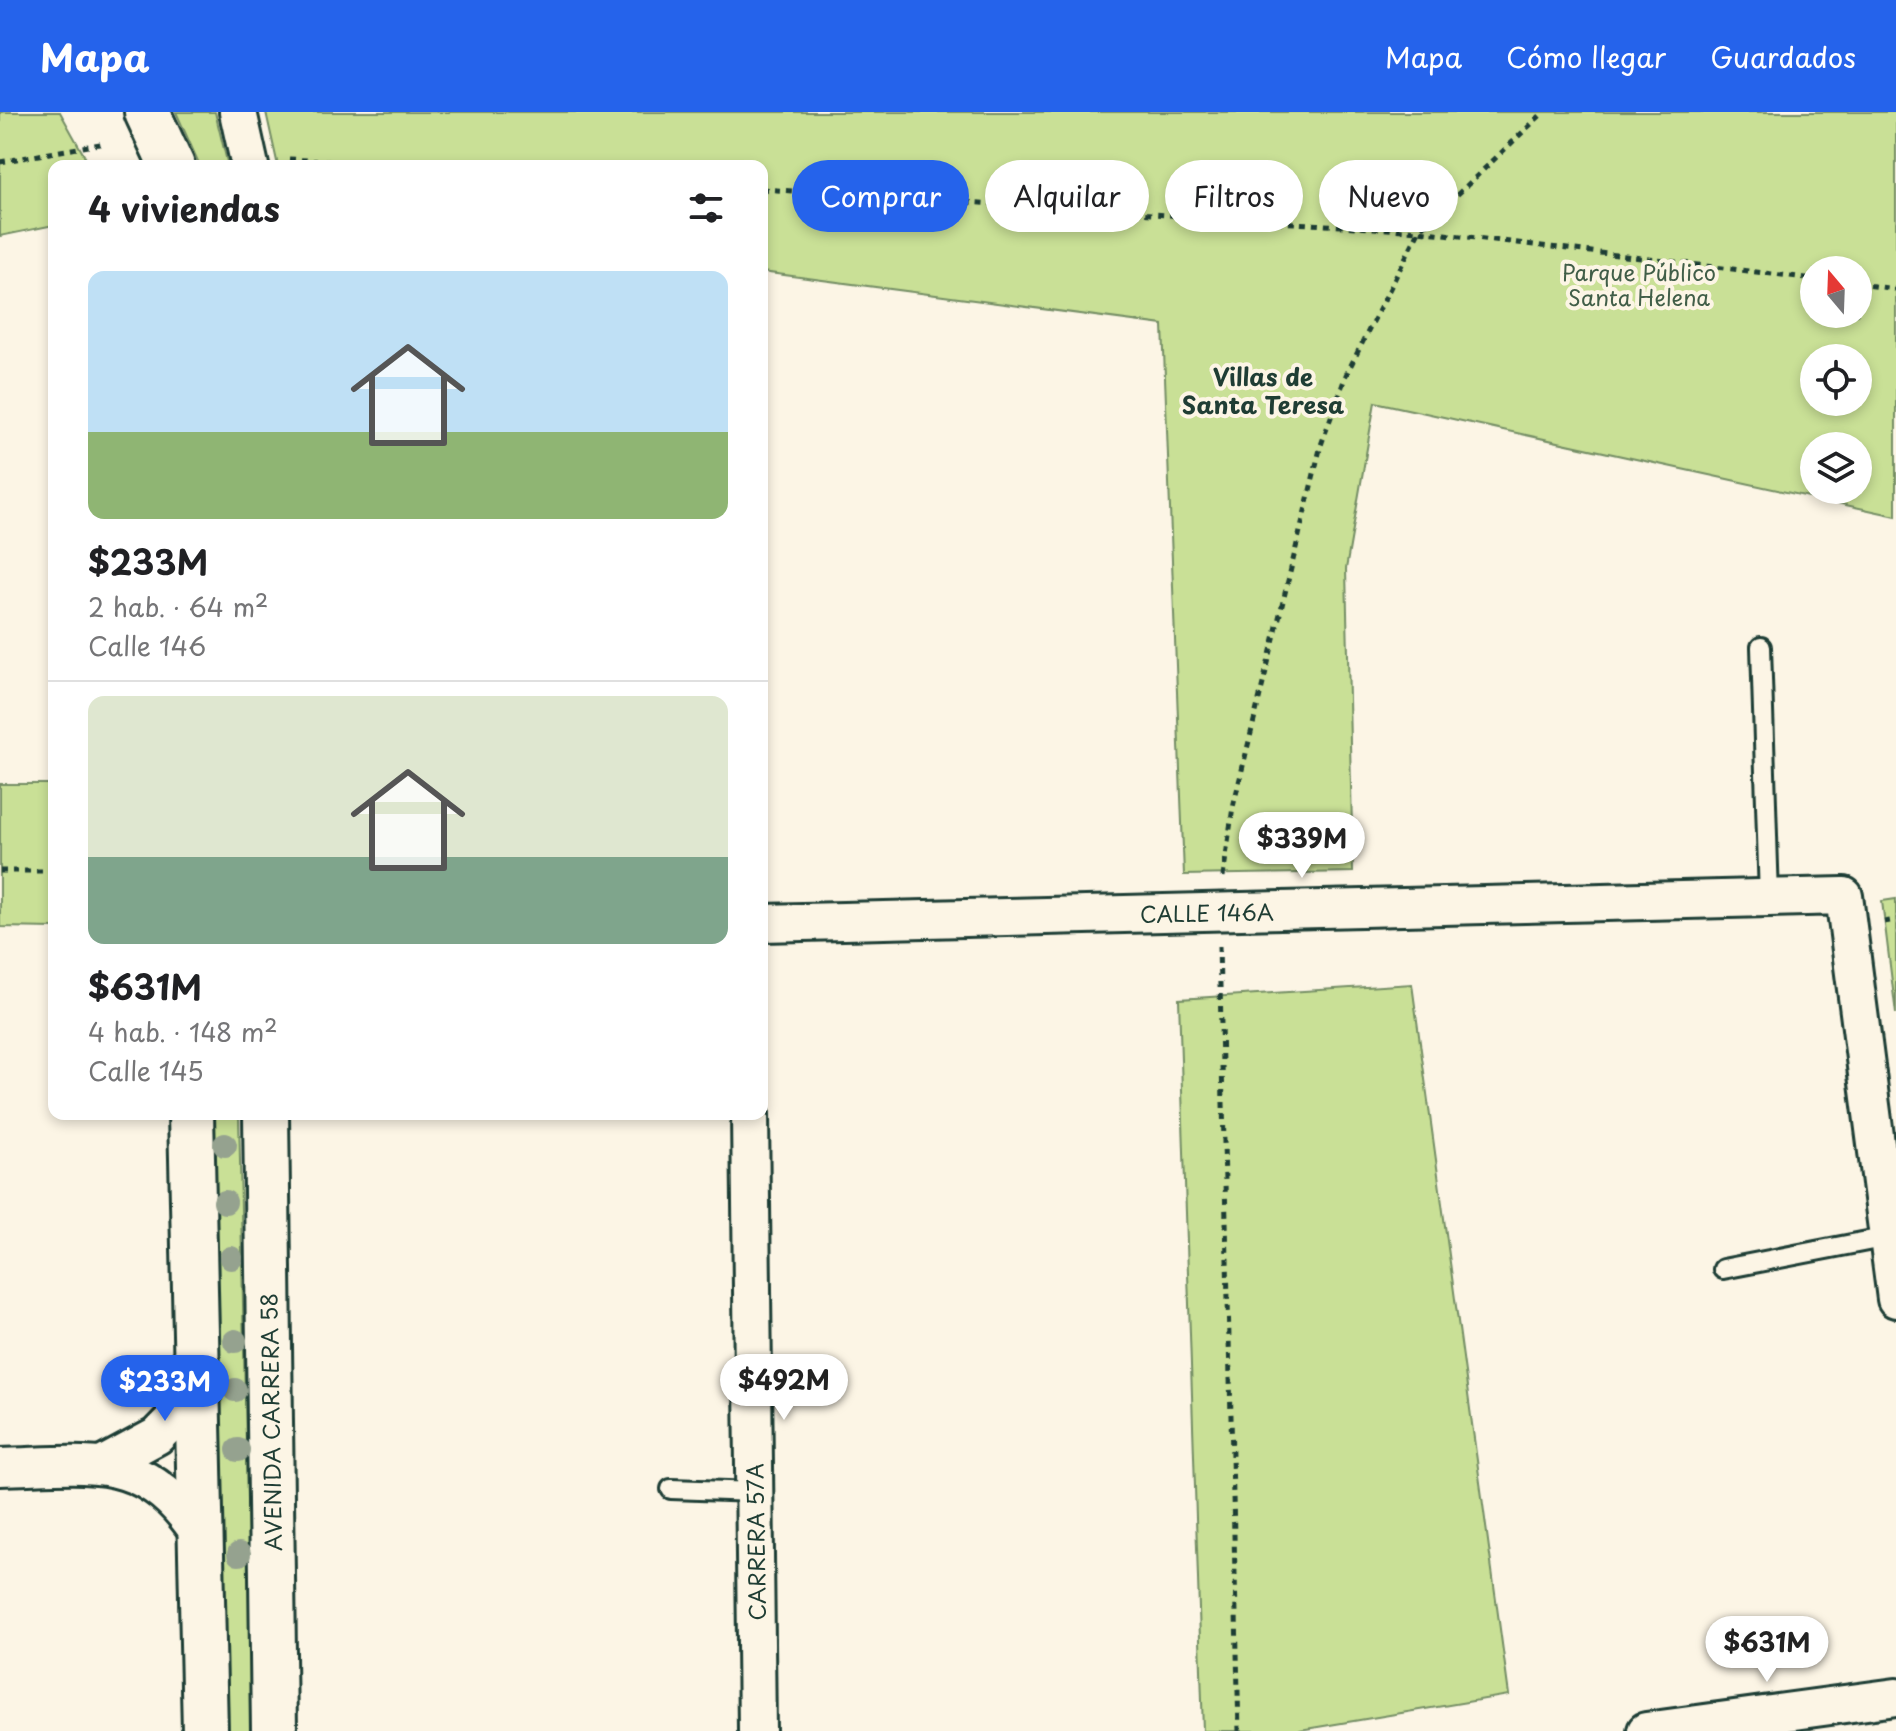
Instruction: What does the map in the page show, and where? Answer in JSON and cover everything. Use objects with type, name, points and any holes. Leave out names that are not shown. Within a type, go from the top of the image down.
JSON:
[{"type":"main road","points":[[191,1120],[205,1731]]},
{"type":"main road","name":"AVENIDA CARRERA 58","points":[[266,1120],[274,1731]]},
{"type":"street","points":[[238,112],[249,160]]},
{"type":"street","name":"CALLE 146A","points":[[768,923],[1844,896],[1888,1237]]},
{"type":"street","name":"CARRERA 57A","points":[[750,1120],[757,1731]]},
{"type":"street","points":[[1888,1237],[1896,1299]]},
{"type":"street","points":[[105,1464],[157,1436],[198,1394]]},
{"type":"street","points":[[0,1467],[105,1464],[134,1473],[162,1489],[184,1510],[201,1536]]},
{"type":"street","points":[[1646,1731],[1896,1697]]},
{"type":"lane","points":[[1761,647],[1769,898]]},
{"type":"lane","points":[[1723,1269],[1888,1237]]},
{"type":"lane","points":[[671,1489],[755,1492]]},
{"type":"path","points":[[1458,194],[1544,112]]},
{"type":"path","points":[[0,162],[105,143]]},
{"type":"path","points":[[289,159],[305,160]]},
{"type":"path","points":[[768,189],[1319,225]]},
{"type":"path","points":[[1239,1731],[1218,912],[1233,807],[1321,445],[1346,375],[1418,232]]},
{"type":"path","points":[[1427,232],[1800,277]]},
{"type":"path","points":[[1872,286],[1896,289]]},
{"type":"path","points":[[0,871],[48,871]]},
{"type":"green space","points":[[0,112],[60,112],[87,160],[48,160],[48,226],[0,236]]},
{"type":"green space","points":[[176,112],[215,112],[227,160],[197,160]]},
{"type":"green space","name":"Parque Público Santa Helena","points":[[266,112],[1896,112],[1896,516],[1841,504],[1872,504],[1872,432],[1800,432],[1800,495],[1375,402],[1346,569],[1353,872],[1184,875],[1163,325],[768,273],[768,160],[277,160]]},
{"type":"green space","points":[[0,784],[48,784],[48,928],[0,927]]},
{"type":"green space","points":[[1896,899],[1896,1014],[1882,901]]},
{"type":"green space","points":[[1412,984],[1509,1695],[1294,1731],[1203,1731],[1179,999]]},
{"type":"green space","points":[[213,1120],[239,1120],[252,1731],[226,1731]]},
{"type":"district","name":"Villas de Santa Teresa","points":[[1263,390]]}]
